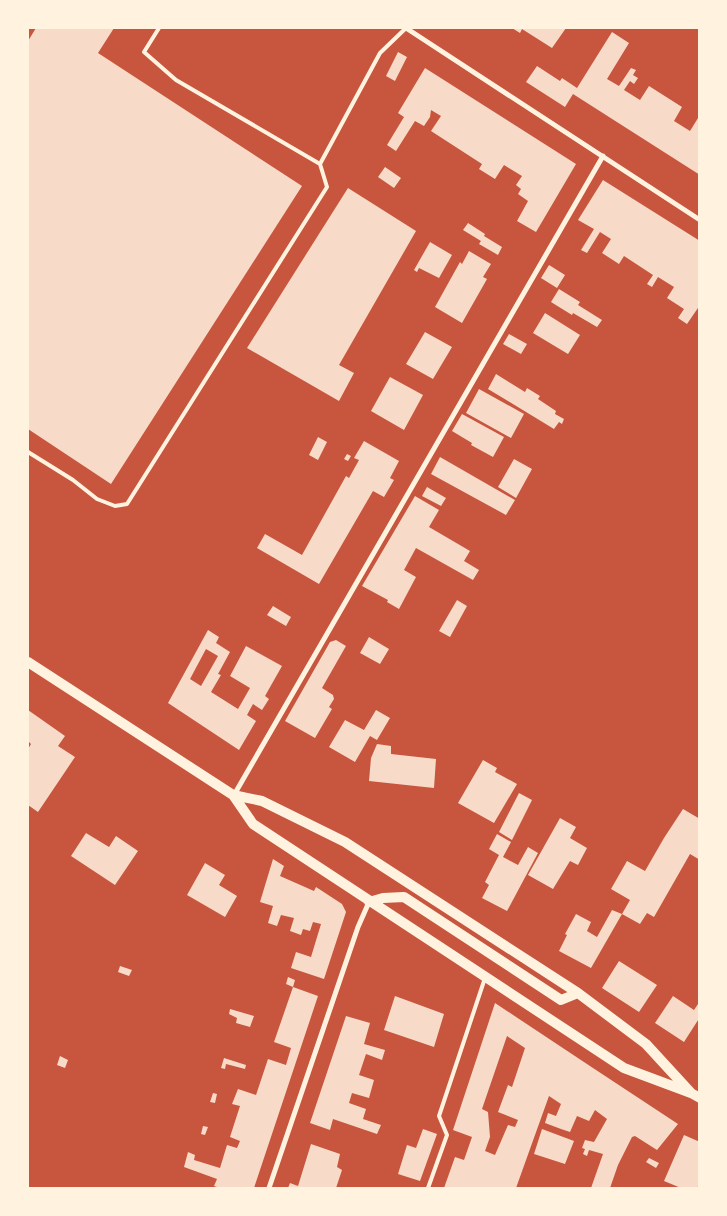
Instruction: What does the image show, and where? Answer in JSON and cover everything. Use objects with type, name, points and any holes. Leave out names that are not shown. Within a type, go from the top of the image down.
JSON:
[{"type":"main road","points":[[28,662],[233,796],[252,824],[485,978],[624,1068],[695,1095]]},
{"type":"main road","points":[[233,796],[262,801],[345,842],[578,993],[646,1044],[695,1095]]},
{"type":"main road","points":[[369,902],[383,898],[404,897],[561,1000],[578,993]]},
{"type":"street","points":[[406,28],[700,220]]},
{"type":"street","points":[[233,796],[603,156]]},
{"type":"street","points":[[270,1188],[358,926],[369,902]]},
{"type":"lane","points":[[28,452],[73,480],[97,498],[115,506],[127,504],[327,187],[320,164],[176,80],[144,52],[159,28]]},
{"type":"lane","points":[[320,164],[380,53],[406,28]]},
{"type":"lane","points":[[428,1188],[447,1135],[439,1116],[485,978]]},
{"type":"building","points":[[36,28],[114,28],[98,53],[302,186],[111,484],[28,429],[28,41]]},
{"type":"building","points":[[512,28],[566,28],[552,48],[522,29],[520,33]]},
{"type":"building","points":[[612,32],[629,43],[607,79],[619,86],[631,68],[636,70],[633,75],[638,78],[634,84],[630,81],[624,90],[640,100],[649,86],[682,107],[674,121],[690,131],[698,118],[700,119],[700,175],[573,94],[565,107],[526,82],[537,66],[560,81],[562,78],[577,88]]},
{"type":"building","points":[[398,52],[407,57],[395,81],[386,76]]},
{"type":"building","points":[[425,68],[576,164],[536,232],[517,221],[528,201],[518,194],[521,189],[516,185],[522,176],[504,165],[495,179],[479,169],[482,164],[431,131],[441,116],[431,110],[430,117],[424,126],[415,121],[396,151],[387,145],[404,117],[398,113]]},
{"type":"building","points":[[385,167],[401,178],[394,188],[378,177]]},
{"type":"building","points":[[603,180],[700,241],[700,305],[687,324],[678,318],[684,309],[667,298],[674,287],[658,277],[652,287],[647,284],[653,275],[624,256],[619,264],[602,253],[611,239],[600,232],[587,253],[581,250],[594,229],[578,220]]},
{"type":"building","points":[[348,188],[416,231],[339,365],[354,373],[339,401],[247,348]]},
{"type":"building","points":[[468,223],[502,247],[498,255],[479,244],[481,241],[463,230]]},
{"type":"building","points":[[430,242],[452,255],[439,278],[419,268],[417,272],[414,270]]},
{"type":"building","points":[[469,251],[491,264],[483,277],[487,279],[462,323],[435,307],[460,262],[462,264]]},
{"type":"building","points":[[549,265],[565,275],[557,288],[541,278]]},
{"type":"building","points":[[559,289],[580,302],[578,305],[602,320],[597,327],[551,302]]},
{"type":"building","points":[[545,313],[580,335],[568,354],[533,333]]},
{"type":"building","points":[[425,332],[452,347],[433,379],[406,364]]},
{"type":"building","points":[[509,334],[527,344],[521,354],[503,344]]},
{"type":"building","points":[[496,374],[525,392],[527,388],[540,396],[538,399],[556,411],[555,414],[564,419],[562,424],[559,422],[554,429],[488,389]]},
{"type":"building","points":[[390,377],[423,395],[404,430],[371,411]]},
{"type":"building","points":[[479,389],[524,414],[511,438],[466,413]]},
{"type":"building","points":[[462,414],[504,437],[493,457],[471,445],[472,443],[452,431]]},
{"type":"building","points":[[318,437],[327,442],[318,460],[309,455]]},
{"type":"building","points":[[364,441],[399,461],[390,478],[394,480],[384,497],[373,491],[319,584],[257,548],[265,534],[302,555],[346,476],[349,478],[359,460],[354,458]]},
{"type":"building","points":[[347,454],[351,456],[348,461],[344,459]]},
{"type":"building","points":[[440,457],[515,500],[506,515],[431,474]]},
{"type":"building","points":[[514,459],[532,469],[516,498],[498,487]]},
{"type":"building","points":[[427,487],[446,498],[441,506],[422,496]]},
{"type":"building","points":[[415,496],[439,510],[429,527],[470,551],[464,561],[479,570],[473,580],[416,548],[404,570],[416,577],[399,609],[387,602],[388,600],[362,586]]},
{"type":"building","points":[[457,600],[467,606],[450,637],[439,631]]},
{"type":"building","points":[[273,606],[291,617],[286,626],[267,615]]},
{"type":"building","points":[[208,630],[219,637],[216,643],[230,652],[218,674],[221,675],[211,692],[238,709],[250,688],[230,676],[246,646],[282,666],[265,696],[269,699],[262,710],[253,704],[247,715],[256,721],[239,750],[168,703]],"holes":[[[206,649],[218,656],[201,686],[190,679]]]},
{"type":"building","points":[[369,637],[389,649],[380,664],[360,653]]},
{"type":"building","points":[[336,640],[346,646],[322,688],[333,695],[334,699],[329,707],[332,709],[315,738],[285,721],[330,642]]},
{"type":"building","points":[[28,710],[65,736],[58,746],[75,757],[38,812],[28,805],[28,749],[31,744],[28,741]]},
{"type":"building","points":[[376,710],[390,718],[377,740],[370,736],[355,762],[329,747],[345,720],[364,730]]},
{"type":"building","points":[[377,744],[391,746],[391,754],[436,759],[434,788],[369,781],[371,758]]},
{"type":"building","points":[[483,760],[497,768],[495,772],[517,784],[494,823],[458,803]]},
{"type":"building","points":[[519,793],[532,800],[512,840],[499,832]]},
{"type":"building","points":[[683,809],[700,819],[700,860],[690,854],[654,917],[647,913],[640,924],[622,914],[630,900],[611,889],[627,861],[645,871]]},
{"type":"building","points":[[560,818],[576,827],[570,838],[587,848],[578,865],[570,861],[553,889],[528,875]]},
{"type":"building","points":[[86,833],[109,847],[116,836],[138,851],[115,885],[71,856]]},
{"type":"building","points":[[497,834],[511,842],[503,857],[518,865],[528,847],[538,853],[507,911],[482,898],[489,885],[485,882],[499,855],[489,849]]},
{"type":"building","points":[[273,859],[284,866],[280,876],[314,891],[316,887],[342,904],[346,912],[324,979],[291,968],[296,952],[311,957],[321,924],[313,922],[310,931],[303,929],[301,935],[290,931],[294,918],[281,915],[277,926],[268,923],[273,906],[260,902]]},
{"type":"building","points":[[205,863],[225,875],[219,885],[237,896],[225,917],[187,895]]},
{"type":"building","points":[[612,910],[622,914],[591,968],[559,951],[567,935],[565,934],[576,914],[591,922],[587,931],[597,937]]},
{"type":"building","points":[[619,961],[657,985],[639,1012],[602,988]]},
{"type":"building","points":[[120,966],[132,970],[129,976],[118,972]]},
{"type":"building","points":[[288,977],[295,980],[293,987],[286,984]]},
{"type":"building","points":[[293,987],[318,996],[254,1188],[216,1188],[214,1186],[217,1179],[184,1167],[188,1152],[195,1155],[194,1160],[220,1168],[227,1145],[237,1148],[240,1141],[230,1137],[240,1106],[232,1104],[238,1089],[256,1095],[268,1059],[286,1065],[291,1048],[274,1042]]},
{"type":"building","points":[[395,996],[444,1014],[434,1047],[384,1030]]},
{"type":"building","points":[[673,996],[694,1010],[700,1001],[700,1017],[684,1042],[655,1023]]},
{"type":"building","points":[[495,1003],[678,1124],[657,1150],[635,1136],[632,1137],[618,1165],[610,1188],[591,1188],[603,1154],[589,1150],[587,1156],[583,1154],[585,1149],[582,1148],[585,1140],[594,1142],[607,1119],[595,1110],[589,1121],[577,1116],[570,1132],[545,1123],[548,1113],[556,1116],[561,1104],[549,1096],[516,1188],[444,1188],[455,1157],[464,1160],[472,1137],[453,1130]],"holes":[[[507,1036],[525,1048],[512,1087],[508,1085],[498,1112],[518,1120],[515,1127],[508,1125],[495,1155],[485,1151],[490,1137],[488,1112],[482,1109]]]},
{"type":"building","points":[[230,1009],[254,1016],[250,1027],[236,1023],[237,1018],[229,1014]]},
{"type":"building","points":[[346,1016],[370,1023],[364,1044],[385,1050],[382,1060],[366,1054],[359,1075],[374,1080],[369,1098],[352,1093],[349,1103],[366,1109],[363,1119],[381,1125],[377,1134],[333,1119],[330,1130],[310,1123]]},
{"type":"building","points":[[60,1056],[68,1060],[65,1068],[57,1065]]},
{"type":"building","points":[[224,1058],[246,1065],[245,1069],[226,1064],[225,1069],[221,1068]]},
{"type":"building","points":[[213,1093],[217,1094],[215,1103],[210,1102]]},
{"type":"building","points":[[203,1126],[208,1127],[205,1135],[201,1134]]},
{"type":"building","points":[[423,1129],[437,1134],[420,1181],[398,1174],[407,1145],[416,1148]]},
{"type":"building","points":[[542,1129],[574,1141],[565,1164],[534,1154]]},
{"type":"building","points":[[684,1135],[700,1142],[700,1183],[697,1188],[681,1188],[664,1181]]},
{"type":"building","points":[[311,1144],[340,1154],[337,1167],[342,1170],[336,1188],[288,1188],[290,1183],[298,1186]]},
{"type":"building","points":[[649,1158],[659,1163],[656,1168],[646,1162]]}]
